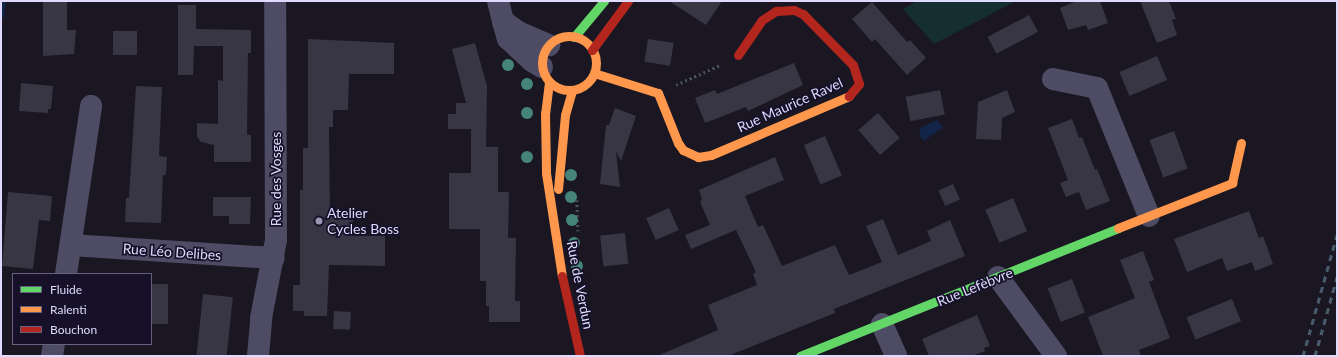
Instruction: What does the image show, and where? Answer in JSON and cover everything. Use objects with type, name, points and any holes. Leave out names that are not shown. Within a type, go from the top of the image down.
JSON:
[{"type":"street","name":"Rue des Vosges","points":[[258,356],[263,303],[274,258],[277,201],[275,1]]},
{"type":"street","points":[[574,37],[604,1]]},
{"type":"street","points":[[592,50],[628,1]]},
{"type":"street","name":"Rue Maurice Ravel","points":[[658,93],[678,143],[683,150],[698,157],[711,155],[851,95],[859,84],[853,65],[803,14],[794,10],[776,11],[762,20],[738,55]]},
{"type":"street","points":[[501,11],[518,32],[549,45]]},
{"type":"street","points":[[501,11],[508,39],[532,61],[546,75],[560,88],[572,90],[585,84],[594,73],[595,59],[592,50],[582,40],[574,37],[565,37],[549,45],[544,52],[546,75]]},
{"type":"street","points":[[594,73],[658,93]]},
{"type":"street","name":"Rue de Verdun","points":[[546,75],[546,173],[565,295],[580,356]]},
{"type":"street","points":[[1053,79],[1097,88],[1149,216]]},
{"type":"street","name":"Rue de Verdun","points":[[554,218],[565,115],[572,90]]},
{"type":"street","points":[[66,273],[91,106]]},
{"type":"street","name":"Rue Lefèbvre","points":[[800,356],[1232,183],[1241,143]]},
{"type":"street","name":"Rue Léo Delibes","points":[[71,245],[274,258]]},
{"type":"street","points":[[998,277],[1056,356]]},
{"type":"street","points":[[882,324],[896,356]]},
{"type":"street","points":[[52,356],[54,345]]},
{"type":"path","points":[[658,93],[738,55]]},
{"type":"path","points":[[577,192],[578,238]]},
{"type":"green space","points":[[917,1],[1016,1],[934,44],[903,9]]},
{"type":"water","points":[[937,120],[943,127],[924,141],[919,135],[921,128]]},
{"type":"building","points":[[43,1],[67,1],[67,30],[76,30],[74,54],[43,56]]},
{"type":"building","points":[[669,1],[722,1],[706,25]]},
{"type":"building","points":[[1077,1],[1100,1],[1108,23],[1088,30],[1086,25],[1068,30],[1060,8]]},
{"type":"building","points":[[1140,1],[1169,1],[1176,19],[1172,20],[1177,35],[1157,43]]},
{"type":"building","points":[[872,2],[907,42],[910,40],[926,58],[907,75],[875,39],[872,42],[852,19]]},
{"type":"building","points":[[178,5],[196,5],[196,29],[251,30],[251,53],[248,53],[247,135],[251,135],[251,162],[214,162],[214,145],[201,142],[197,137],[197,123],[218,124],[218,80],[223,81],[223,46],[194,46],[193,75],[178,75]]},
{"type":"building","points":[[1029,15],[1038,32],[996,54],[988,37]]},
{"type":"building","points":[[113,31],[137,31],[137,55],[113,55]]},
{"type":"building","points":[[308,39],[394,43],[394,74],[349,74],[348,110],[333,110],[333,127],[329,127],[330,215],[353,215],[353,236],[385,236],[385,266],[329,265],[327,316],[304,316],[304,311],[293,311],[293,285],[300,285],[300,190],[303,190],[303,148],[308,148]]},
{"type":"building","points":[[648,39],[674,43],[670,66],[644,62]]},
{"type":"building","points":[[475,43],[487,86],[486,147],[498,147],[498,192],[509,192],[508,238],[516,238],[515,301],[520,301],[520,322],[489,322],[489,306],[486,306],[486,281],[480,281],[480,229],[449,229],[449,173],[471,173],[471,129],[448,129],[448,114],[456,114],[456,103],[466,103],[452,49]]},
{"type":"building","points":[[1157,56],[1167,80],[1129,96],[1119,72]]},
{"type":"building","points":[[794,63],[803,85],[748,111],[746,107],[705,123],[695,98],[715,90],[717,94]]},
{"type":"building","points":[[21,83],[53,86],[51,109],[48,109],[48,113],[19,111]]},
{"type":"building","points":[[136,86],[162,87],[159,156],[167,157],[166,175],[163,175],[161,223],[125,222],[126,198],[129,198]]},
{"type":"building","points":[[940,90],[945,115],[910,121],[906,97]]},
{"type":"building","points":[[1007,90],[1015,112],[1002,118],[1001,140],[976,139],[978,102]]},
{"type":"building","points":[[615,108],[636,116],[621,161],[616,151],[620,187],[600,184],[606,125],[609,125]]},
{"type":"building","points":[[878,113],[900,138],[880,155],[858,130]]},
{"type":"building","points":[[1072,119],[1079,138],[1082,137],[1095,170],[1097,169],[1110,201],[1086,210],[1079,192],[1066,197],[1060,183],[1068,180],[1048,128]]},
{"type":"building","points":[[1174,131],[1188,169],[1163,177],[1150,140]]},
{"type":"building","points":[[825,136],[842,176],[821,185],[804,145]]},
{"type":"building","points":[[775,157],[784,180],[745,196],[758,227],[763,225],[782,266],[835,245],[849,275],[882,262],[866,226],[883,219],[898,255],[931,241],[927,231],[950,220],[965,256],[834,309],[835,313],[728,356],[657,356],[718,330],[708,305],[757,285],[753,274],[756,272],[736,230],[691,249],[685,235],[710,225],[700,202],[702,199],[699,190]]},
{"type":"building","points":[[953,184],[960,200],[945,206],[938,191]]},
{"type":"building","points":[[8,192],[52,196],[50,221],[39,220],[33,269],[2,266]]},
{"type":"building","points":[[213,197],[251,197],[250,224],[229,224],[229,216],[213,216]]},
{"type":"building","points":[[1013,198],[1027,231],[999,243],[985,210]]},
{"type":"building","points":[[669,208],[679,230],[656,240],[646,218]]},
{"type":"building","points":[[1249,211],[1259,238],[1263,236],[1273,264],[1255,271],[1252,262],[1227,271],[1222,258],[1187,272],[1174,239]]},
{"type":"building","points":[[625,233],[628,264],[603,266],[600,236]]},
{"type":"building","points":[[1143,251],[1154,280],[1149,282],[1170,338],[1139,350],[1141,356],[1103,356],[1088,317],[1135,298],[1120,260]]},
{"type":"building","points":[[1072,279],[1085,313],[1061,322],[1048,288]]},
{"type":"building","points":[[152,284],[168,284],[168,324],[152,324]]},
{"type":"building","points":[[203,294],[233,297],[227,356],[197,356]]},
{"type":"building","points":[[1232,299],[1241,321],[1196,340],[1187,317]]},
{"type":"building","points":[[334,311],[351,312],[350,330],[333,329]]},
{"type":"building","points":[[977,315],[990,346],[984,348],[985,351],[972,356],[929,356],[922,339]]},
{"type":"waterway","points":[[1,16],[3,1]]},
{"type":"railway","points":[[1303,356],[1337,235]]},
{"type":"railway","points":[[1315,356],[1337,277]]},
{"type":"traffic: fast","points":[[574,37],[604,1]]},
{"type":"traffic: fast","points":[[800,356],[1118,228]]},
{"type":"traffic: slow","points":[[569,36],[579,38],[588,44],[594,53],[596,63],[594,73],[588,82],[579,88],[569,90],[559,88],[550,82],[544,73],[542,63],[544,53],[550,44],[559,38],[569,36]]},
{"type":"traffic: slow","points":[[594,73],[658,93],[678,143],[683,150],[698,157],[711,155],[849,96]]},
{"type":"traffic: slow","points":[[549,82],[545,113],[546,173],[562,276]]},
{"type":"traffic: slow","points":[[558,189],[565,115],[572,90]]},
{"type":"traffic: slow","points":[[1118,228],[1232,183],[1241,143]]},
{"type":"traffic: jam","points":[[592,50],[628,1]]},
{"type":"traffic: jam","points":[[738,55],[762,20],[776,11],[794,10],[803,14],[853,65],[859,84],[849,96]]},
{"type":"traffic: jam","points":[[562,276],[580,356]]},
{"type":"place","name":"Atelier Cycles Boss","points":[[319,221]]}]
